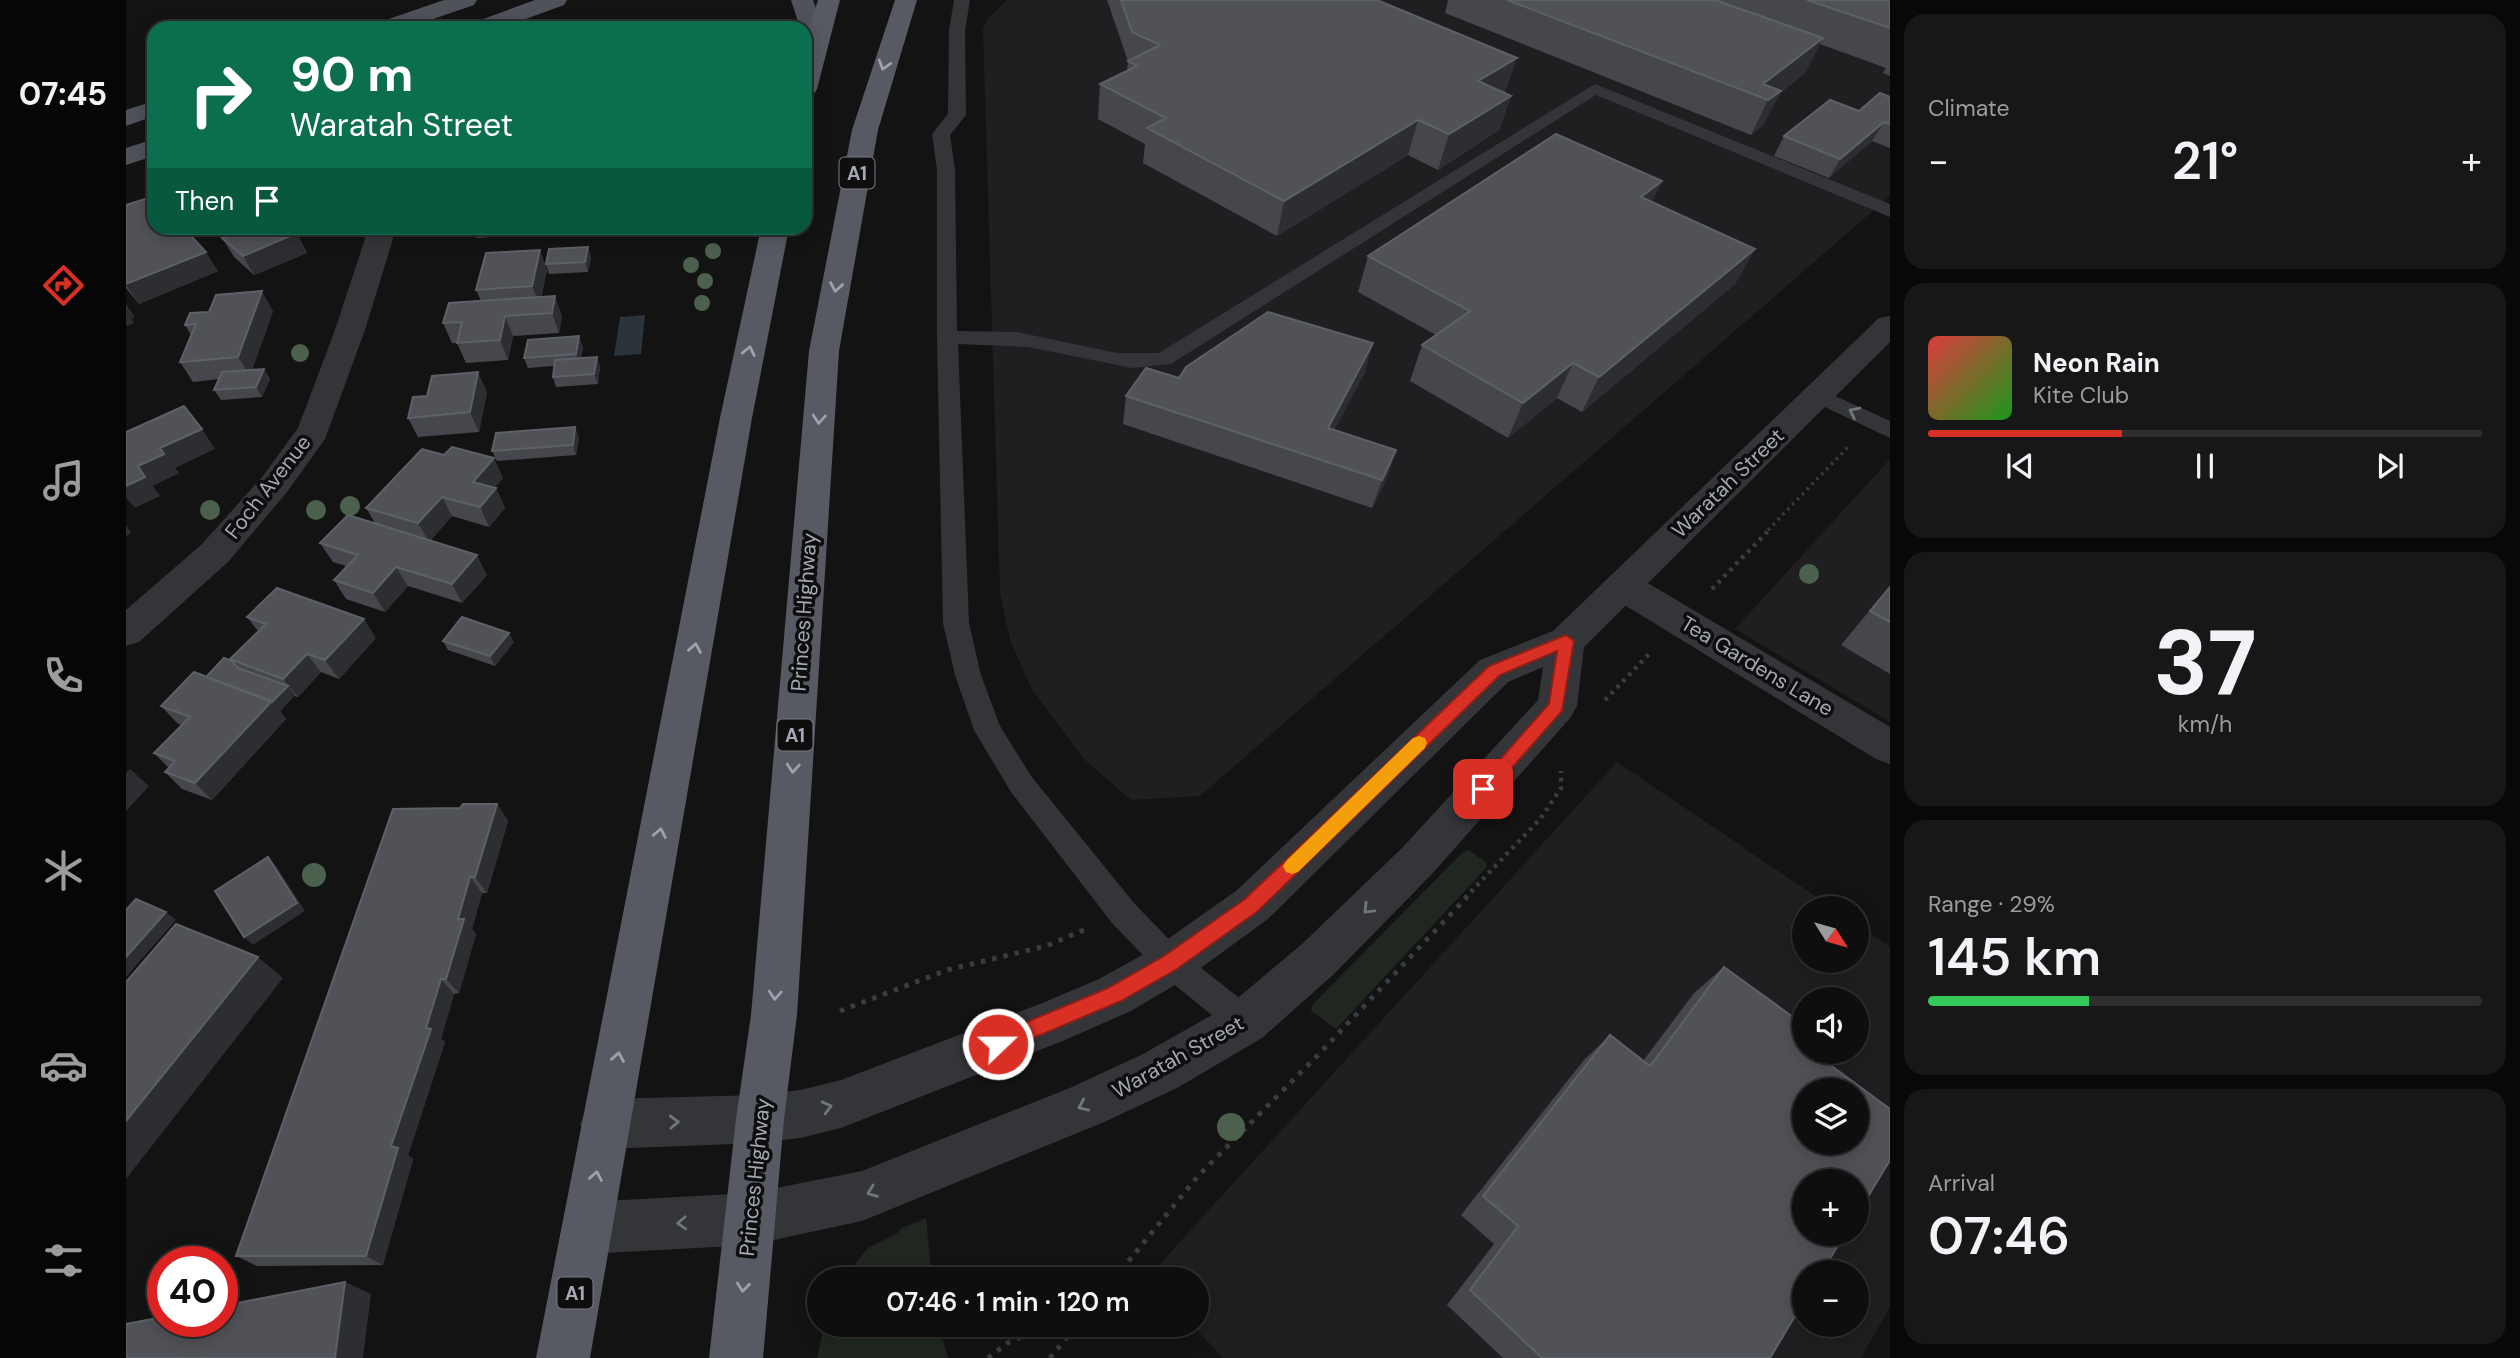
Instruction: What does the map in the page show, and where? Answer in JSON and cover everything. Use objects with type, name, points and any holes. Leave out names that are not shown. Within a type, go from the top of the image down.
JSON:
[{"type":"highway","points":[[812,59],[830,0]]},
{"type":"highway","name":"Princes Highway","points":[[736,1358],[760,1119],[775,1005],[824,351],[865,130],[906,0]]},
{"type":"highway","name":"A1","points":[[563,1358],[736,418],[774,235]]},
{"type":"main road","points":[[405,21],[466,0]]},
{"type":"main road","points":[[499,21],[556,0]]},
{"type":"main road","points":[[802,0],[809,21]]},
{"type":"main road","points":[[812,30],[816,42]]},
{"type":"main road","points":[[126,118],[147,110]]},
{"type":"main road","points":[[126,157],[147,150]]},
{"type":"street","name":"Foch Avenue","points":[[126,632],[215,553],[275,484],[313,431],[350,330],[379,239],[378,235]]},
{"type":"street","name":"Waratah Street","points":[[605,1124],[760,1119],[800,1114],[841,1104],[1115,995],[1171,963],[1252,905],[1494,671],[1566,641],[1890,326]]},
{"type":"street","name":"Tea Gardens Lane","points":[[1623,586],[1890,747]]},
{"type":"street","name":"Waratah Street","points":[[587,1228],[750,1219],[862,1196],[960,1158],[1160,1071],[1245,1022],[1318,959],[1417,861],[1557,706],[1566,641]]},
{"type":"lane","points":[[962,0],[957,31],[957,115],[941,134],[946,169],[947,338],[957,623],[968,676],[988,730],[1021,785],[1123,913],[1171,963],[1245,1022]]},
{"type":"lane","points":[[947,338],[992,335],[1042,342],[1115,360],[1140,362],[1164,359],[1595,89],[1890,211]]},
{"type":"lane","points":[[1818,395],[1890,430]]},
{"type":"path","points":[[840,1011],[947,970],[1046,946],[1123,913]]},
{"type":"path","points":[[988,1358],[1020,1337]]},
{"type":"path","points":[[1050,1358],[1067,1337]]},
{"type":"shaded area","points":[[1007,0],[1890,0],[1890,196],[1200,796],[1131,800],[1085,760],[1032,690],[1010,640],[1000,592],[983,29],[988,18]]},
{"type":"shaded area","points":[[645,315],[641,354],[614,356],[620,317]]},
{"type":"shaded area","points":[[1890,459],[1890,722],[1735,629]]},
{"type":"shaded area","points":[[1617,762],[1815,896],[1792,896],[1792,973],[1869,973],[1869,932],[1890,947],[1890,1307],[1861,1358],[1223,1358],[1203,1337],[1209,1337],[1209,1267],[1157,1267]]},
{"type":"shaded area","points":[[1468,850],[1486,862],[1487,867],[1336,1029],[1311,1011],[1313,1004],[1463,852]]},
{"type":"shaded area","points":[[926,1218],[931,1267],[853,1267],[868,1248],[900,1229]]},
{"type":"shaded area","points":[[821,1337],[942,1337],[948,1358],[817,1358]]},
{"type":"building","points":[[1121,0],[1377,0],[1517,58],[1478,81],[1511,96],[1449,134],[1418,120],[1284,201],[1147,128],[1166,118],[1100,84],[1137,66],[1128,61],[1160,45],[1132,32]]},
{"type":"building","points":[[1507,0],[1715,0],[1823,38],[1763,84],[1781,91],[1768,100]]},
{"type":"building","points":[[1807,0],[1890,0],[1890,28]]},
{"type":"building","points":[[1880,93],[1890,97],[1890,124],[1884,122],[1840,159],[1784,136],[1830,100],[1859,111]]},
{"type":"building","points":[[1556,134],[1662,181],[1641,197],[1755,249],[1599,377],[1573,363],[1523,403],[1422,345],[1470,311],[1368,256]]},
{"type":"building","points":[[147,198],[147,235],[190,235],[206,252],[126,284],[126,205]]},
{"type":"building","points":[[230,235],[292,235],[243,256],[222,238]]},
{"type":"building","points":[[588,247],[585,262],[546,264],[549,249]]},
{"type":"building","points":[[540,250],[532,286],[476,290],[486,253]]},
{"type":"building","points":[[262,291],[238,357],[180,362],[196,324],[185,325],[190,313],[209,312],[216,295]]},
{"type":"building","points":[[555,296],[552,313],[505,316],[500,340],[457,343],[462,322],[443,323],[449,303]]},
{"type":"building","points":[[1268,312],[1373,343],[1328,428],[1396,450],[1382,480],[1126,396],[1146,368],[1179,378],[1186,367]]},
{"type":"building","points":[[579,336],[576,354],[524,358],[528,340]]},
{"type":"building","points":[[597,357],[594,374],[553,377],[555,360]]},
{"type":"building","points":[[264,369],[256,387],[214,390],[222,372]]},
{"type":"building","points":[[478,372],[470,412],[408,418],[413,397],[427,396],[432,376]]},
{"type":"building","points":[[184,406],[202,429],[160,448],[164,454],[138,466],[145,477],[126,486],[126,432]]},
{"type":"building","points":[[575,427],[573,445],[492,451],[496,433]]},
{"type":"building","points":[[452,447],[494,458],[473,482],[496,488],[480,507],[442,497],[418,523],[366,508],[422,449],[444,455]]},
{"type":"building","points":[[348,515],[477,555],[452,584],[396,567],[373,593],[334,580],[358,555],[320,543]]},
{"type":"building","points":[[1890,587],[1890,622],[1870,611]]},
{"type":"building","points":[[277,588],[364,619],[325,660],[307,654],[283,679],[230,659],[266,624],[247,617]]},
{"type":"building","points":[[462,617],[509,633],[490,656],[443,641]]},
{"type":"building","points":[[224,658],[232,661],[238,668],[288,686],[272,702],[206,677]]},
{"type":"building","points":[[194,672],[272,701],[195,783],[165,772],[175,761],[154,753],[190,717],[161,706]]},
{"type":"building","points":[[463,804],[497,804],[475,877],[470,877],[458,919],[464,919],[446,979],[441,979],[426,1028],[431,1029],[391,1146],[398,1148],[366,1256],[238,1256],[393,809],[460,808]]},
{"type":"building","points":[[268,857],[297,903],[244,937],[215,891]]},
{"type":"building","points":[[136,899],[166,912],[126,957],[126,910]]},
{"type":"building","points":[[176,924],[258,957],[126,1121],[126,982]]},
{"type":"building","points":[[1724,967],[1792,1016],[1792,1064],[1829,1064],[1848,1078],[1792,1078],[1792,1155],[1869,1155],[1869,1094],[1890,1109],[1890,1160],[1869,1195],[1869,1169],[1792,1169],[1792,1246],[1838,1246],[1829,1260],[1792,1260],[1792,1321],[1770,1358],[1542,1358],[1470,1290],[1518,1226],[1483,1196],[1610,1035],[1650,1066]]},
{"type":"building","points":[[345,1282],[335,1358],[126,1358],[126,1324],[147,1320],[147,1337],[238,1337],[238,1303]]},
{"type":"slow traffic","points":[[1292,866],[1419,743]]},
{"type":"route","points":[[998,1044],[1115,995],[1171,963],[1252,905],[1494,671],[1566,641],[1557,706],[1483,789]]}]
